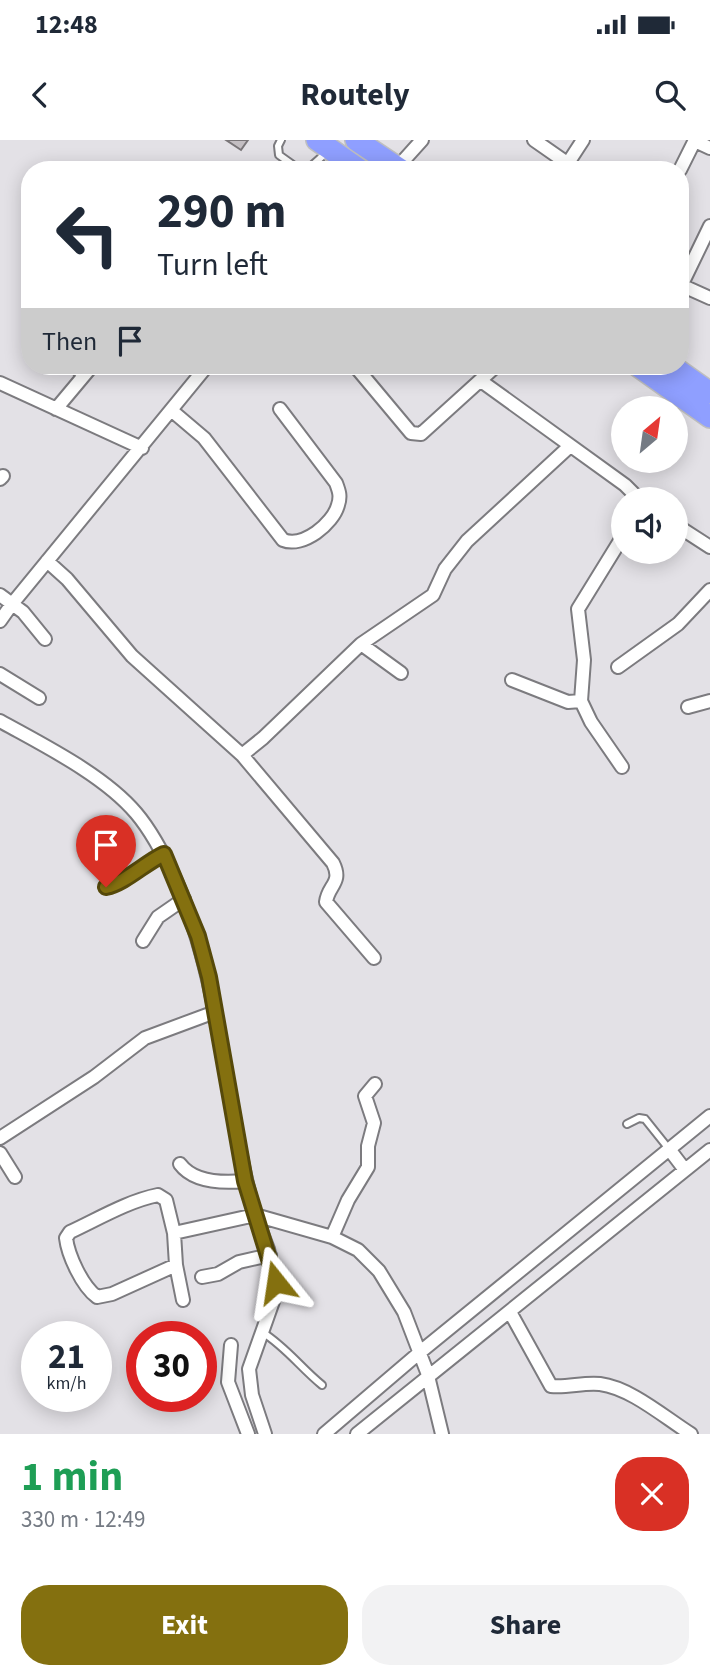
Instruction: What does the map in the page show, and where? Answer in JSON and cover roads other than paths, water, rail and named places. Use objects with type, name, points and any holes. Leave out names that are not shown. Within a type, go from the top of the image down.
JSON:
[{"type":"highway","points":[[356,140],[386,161]]},
{"type":"highway","points":[[324,144],[348,161]]},
{"type":"highway","points":[[651,375],[710,416]]},
{"type":"highway","points":[[685,375],[710,393]]},
{"type":"street","points":[[405,161],[422,140]]},
{"type":"street","points":[[534,140],[564,161]]},
{"type":"street","points":[[575,161],[583,140]]},
{"type":"street","points":[[684,161],[695,140],[710,148]]},
{"type":"street","points":[[689,269],[710,226]]},
{"type":"street","points":[[689,289],[710,298]]},
{"type":"street","points":[[0,621],[200,375]]},
{"type":"street","points":[[363,375],[411,433],[421,434],[485,375]]},
{"type":"street","points":[[491,375],[570,446],[627,487]]},
{"type":"street","points":[[56,409],[82,377]]},
{"type":"street","points":[[0,383],[142,448]]},
{"type":"street","points":[[171,411],[204,438],[283,540],[292,544],[300,542],[328,522],[338,507],[340,494],[336,483],[280,409]]},
{"type":"street","points":[[242,755],[361,644],[433,595],[445,569],[467,541],[570,446]]},
{"type":"street","points":[[688,533],[710,547]]},
{"type":"street","points":[[611,555],[578,609],[584,660],[581,701],[591,722],[622,766]]},
{"type":"street","points":[[47,561],[67,579],[132,656],[242,755],[333,863],[337,880],[326,902],[374,958]]},
{"type":"street","points":[[618,667],[678,624],[710,590]]},
{"type":"street","points":[[0,595],[28,617],[45,639]]},
{"type":"street","points":[[361,644],[401,673]]},
{"type":"street","points":[[0,674],[39,698]]},
{"type":"street","points":[[512,680],[568,702],[581,701]]},
{"type":"street","points":[[688,707],[710,702]]},
{"type":"street","points":[[0,721],[69,760],[118,795],[136,812],[164,854],[198,936],[215,1012],[245,1181],[270,1255],[277,1290],[251,1359],[228,1382],[248,1434]]},
{"type":"street","points":[[106,887],[119,884],[141,866],[164,854]]},
{"type":"street","points":[[144,942],[158,917],[184,899]]},
{"type":"street","points":[[0,1138],[94,1077],[145,1038],[215,1012]]},
{"type":"street","points":[[332,1237],[348,1200],[368,1167],[368,1146],[374,1124],[365,1096],[375,1084]]},
{"type":"street","points":[[324,1434],[710,1116]]},
{"type":"street","points":[[669,1149],[685,1170]]},
{"type":"street","points":[[357,1434],[710,1150]]},
{"type":"street","points":[[0,1153],[15,1177]]},
{"type":"street","points":[[180,1164],[185,1171],[198,1177],[224,1182],[245,1181]]},
{"type":"street","points":[[176,1265],[112,1294],[97,1297],[89,1291],[66,1241],[70,1232],[147,1197],[158,1195],[166,1200],[174,1233],[176,1265],[183,1300]]},
{"type":"street","points":[[174,1233],[255,1215],[332,1237],[358,1250],[379,1271],[404,1312],[428,1375],[442,1434]]},
{"type":"street","points":[[202,1278],[218,1274],[239,1262],[270,1255]]},
{"type":"street","points":[[510,1312],[547,1383],[576,1387],[598,1384],[625,1391],[691,1434]]},
{"type":"street","points":[[230,1345],[238,1372],[252,1395],[265,1434]]},
{"type":"lane","points":[[281,140],[278,146],[279,155],[287,161]]},
{"type":"lane","points":[[313,161],[324,144]]},
{"type":"lane","points":[[627,1124],[639,1118],[646,1119],[669,1149]]},
{"type":"lane","points":[[262,1332],[281,1345],[303,1369],[323,1385]]}]
